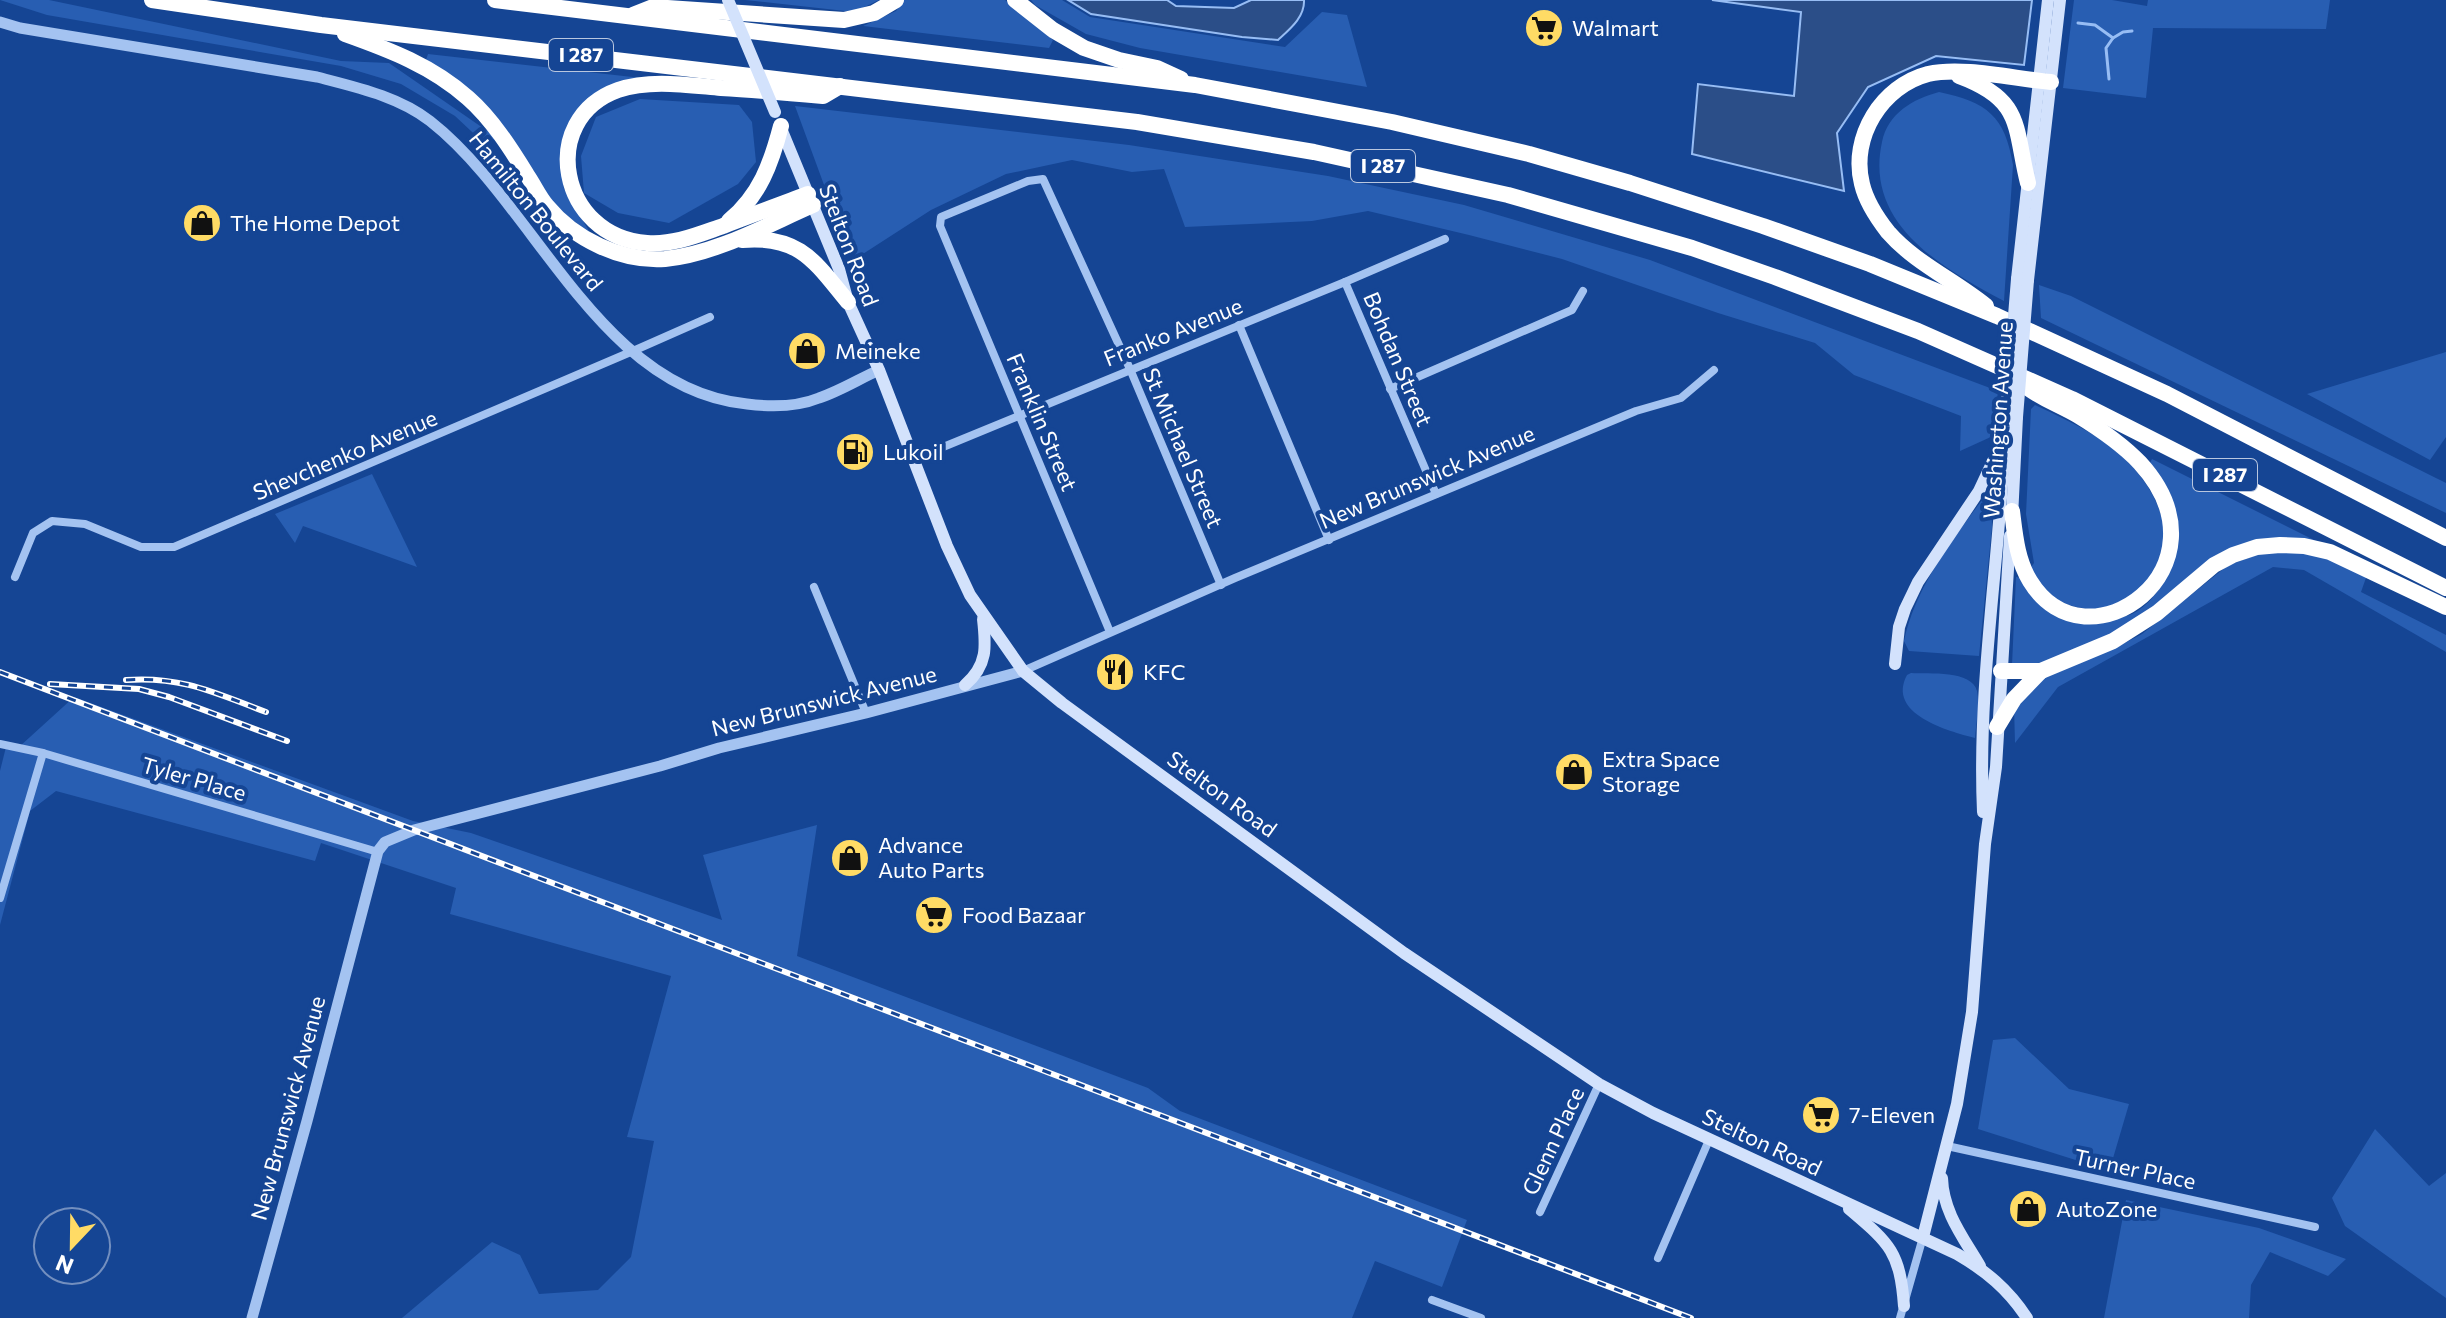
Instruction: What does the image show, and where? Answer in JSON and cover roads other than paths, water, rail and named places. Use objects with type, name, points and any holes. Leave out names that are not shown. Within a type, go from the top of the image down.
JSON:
[{"type":"highway","name":"I 287","points":[[152,0],[321,25],[1137,122],[1412,172],[1569,211],[1692,248],[1850,304],[2001,366],[2234,479],[2446,588]]},
{"type":"highway","name":"I 287","points":[[495,0],[1195,85],[1482,142],[1630,183],[1817,245],[1997,316],[2167,394],[2446,538]]},
{"type":"highway","points":[[630,16],[653,7],[844,20],[874,13],[896,0]]},
{"type":"highway","points":[[1015,0],[1053,30],[1084,48],[1157,68],[1195,85]]},
{"type":"highway","points":[[321,25],[405,56],[451,84],[471,100],[492,124],[547,206],[572,231],[602,247],[634,256],[666,259],[697,252],[726,233],[811,200]]},
{"type":"highway","points":[[1950,73],[1973,81],[1994,94],[2012,114],[2022,144],[2028,183]]},
{"type":"highway","points":[[1997,316],[1964,289],[1914,256],[1876,215],[1861,182],[1861,146],[1876,110],[1889,96],[1912,80],[1930,74],[1971,73],[2045,81]]},
{"type":"highway","points":[[840,86],[823,96],[671,84],[631,86],[602,98],[582,118],[568,154],[571,187],[582,209],[604,229],[634,241],[664,243],[726,233],[773,239],[795,247],[819,267],[848,302]]},
{"type":"highway","points":[[726,233],[766,176],[778,119]]},
{"type":"highway","points":[[2001,366],[2032,393],[2077,415],[2116,441],[2141,465],[2166,503],[2170,520],[2170,548],[2164,568],[2155,584],[2136,602],[2106,614],[2074,613],[2052,604],[2030,582],[2020,561],[2012,511]]},
{"type":"highway","points":[[2001,671],[2041,671],[2113,641],[2157,613],[2214,565],[2257,547],[2304,546],[2330,552],[2446,607]]},
{"type":"highway","points":[[1997,727],[2014,699],[2041,671]]},
{"type":"main road","name":"Stelton Road","points":[[728,0],[839,269],[848,302],[879,370],[947,546],[970,595],[1023,671],[1062,703],[1404,953],[1599,1084],[1709,1140],[1923,1237],[1982,1268],[2003,1285],[2027,1318]]},
{"type":"main road","name":"Washington Avenue","points":[[2022,280],[2045,81],[2048,0]]},
{"type":"main road","name":"Washington Avenue","points":[[1923,1237],[1947,1146],[1972,1012],[1985,844],[1996,767],[2012,511],[2012,415],[2028,183],[2060,0]]},
{"type":"main road","name":"Washington Avenue","points":[[1985,844],[1982,776],[1984,690],[2005,434],[2012,415]]},
{"type":"main road","points":[[1895,664],[1899,627],[1905,609],[1918,582],[1979,491],[2005,434]]},
{"type":"main road","points":[[965,685],[976,676],[982,664],[986,644],[983,616]]},
{"type":"main road","points":[[1942,1167],[1946,1207],[1982,1268]]},
{"type":"main road","points":[[1837,1199],[1886,1241],[1902,1278],[1902,1312]]},
{"type":"street","name":"Hamilton Boulevard","points":[[0,22],[20,28],[317,77],[399,103],[428,119],[462,149],[600,321],[658,371],[688,388],[735,403],[791,405],[818,399],[879,370]]},
{"type":"street","name":"Franklin Street","points":[[1051,194],[1043,179],[1028,181],[941,217],[940,226],[1110,632]]},
{"type":"street","name":"St Michael Street","points":[[1051,194],[1130,369],[1221,585]]},
{"type":"street","name":"Franko Avenue","points":[[914,459],[1445,239]]},
{"type":"street","name":"Bohdan Street","points":[[1345,282],[1436,494]]},
{"type":"street","points":[[1390,389],[1572,310],[1583,291]]},
{"type":"street","name":"Shevchenko Avenue","points":[[15,577],[33,533],[52,521],[85,524],[141,547],[174,547],[710,317]]},
{"type":"street","points":[[1239,325],[1329,540]]},
{"type":"street","name":"New Brunswick Avenue","points":[[252,1318],[378,852],[385,842],[414,830],[719,748],[1023,671],[1636,411],[1681,398],[1714,370]]},
{"type":"street","points":[[814,587],[866,713]]},
{"type":"street","name":"Tyler Place","points":[[0,744],[43,753],[378,852]]},
{"type":"street","points":[[0,898],[43,753]]},
{"type":"street","name":"Glenn Place","points":[[1540,1212],[1599,1084]]},
{"type":"street","points":[[1658,1258],[1709,1140]]},
{"type":"street","name":"Turner Place","points":[[1947,1146],[2315,1227]]},
{"type":"street","name":"Washington Avenue","points":[[1902,1312],[1923,1237]]},
{"type":"street","points":[[1432,1300],[1481,1318]]},
{"type":"waterway","points":[[2078,23],[2095,25],[2113,38],[2132,31]]},
{"type":"waterway","points":[[2109,79],[2106,48],[2113,38]]},
{"type":"railway","points":[[0,672],[1691,1318]]},
{"type":"railway","points":[[126,680],[181,683],[266,712]]},
{"type":"railway","points":[[50,684],[139,689],[287,741]]},
{"type":"place","name":"Walmart","points":[[1544,28]]},
{"type":"place","name":"The Home Depot","points":[[202,223]]},
{"type":"place","name":"Meineke","points":[[807,351]]},
{"type":"place","name":"Lukoil","points":[[855,452]]},
{"type":"place","name":"KFC","points":[[1115,672]]},
{"type":"place","name":"Extra Space Storage","points":[[1574,772]]},
{"type":"place","name":"Advance Auto Parts","points":[[850,858]]},
{"type":"place","name":"Food Bazaar","points":[[934,915]]},
{"type":"place","name":"7-Eleven","points":[[1821,1115]]},
{"type":"place","name":"AutoZone","points":[[2028,1209]]}]
